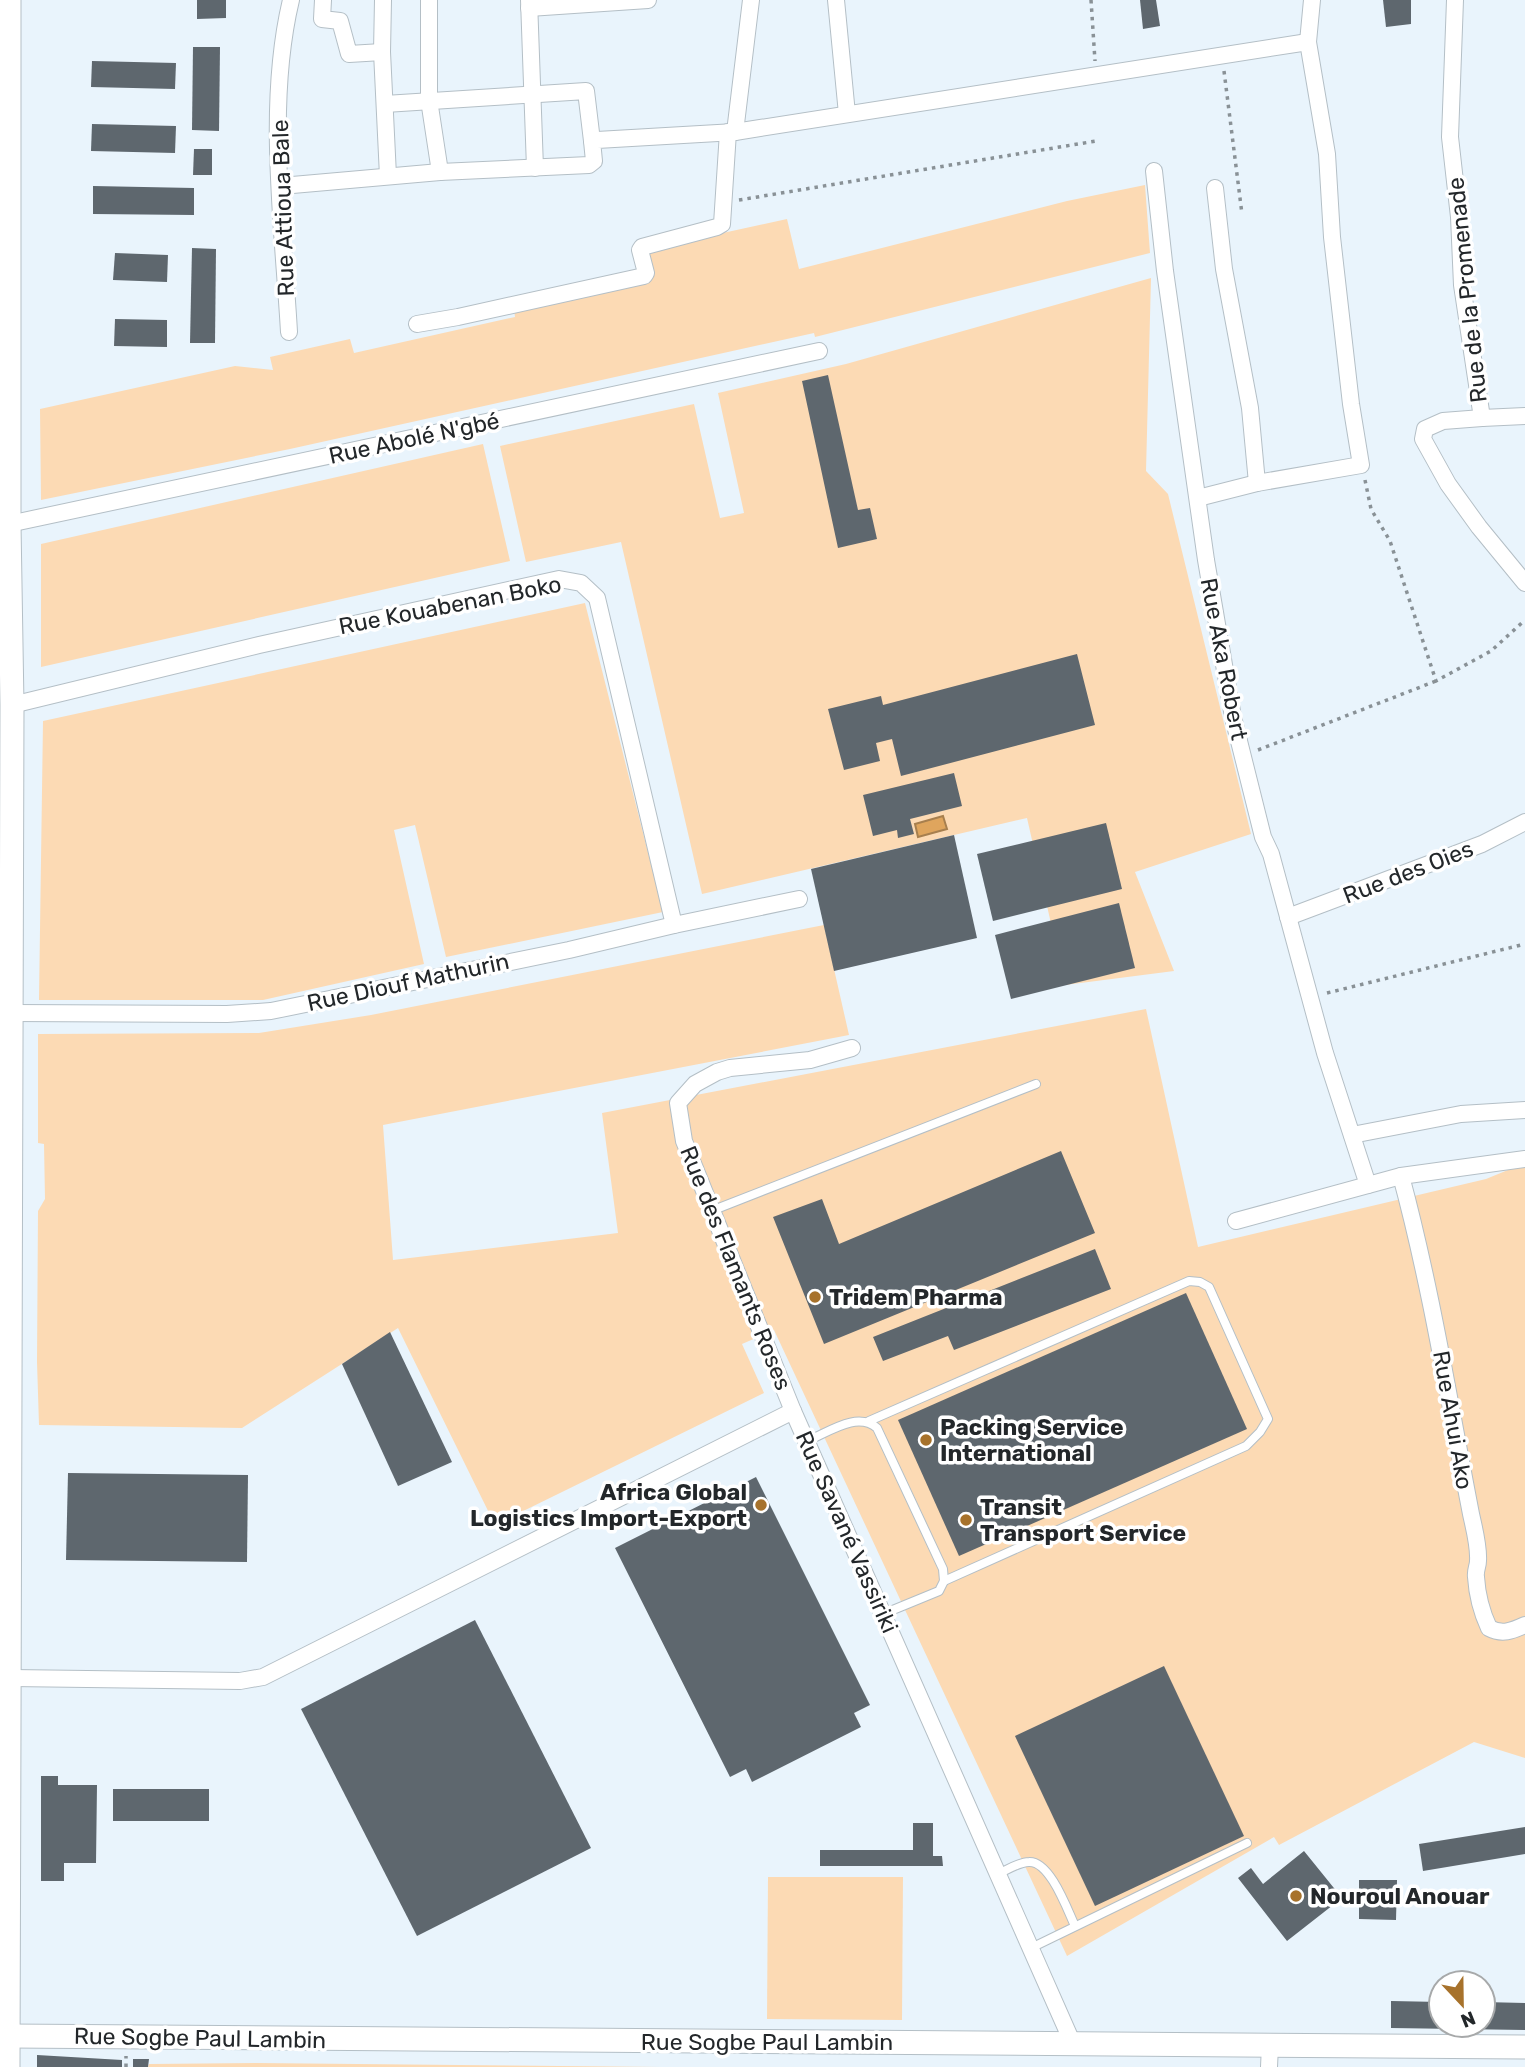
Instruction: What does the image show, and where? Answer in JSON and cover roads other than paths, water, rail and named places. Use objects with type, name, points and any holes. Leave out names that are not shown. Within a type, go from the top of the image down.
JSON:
[{"type":"street","points":[[8,2067],[11,1013],[5,988],[12,705],[4,69],[9,0]]},
{"type":"street","name":"Rue Attioua Bale","points":[[289,332],[277,140],[285,25],[291,0]]},
{"type":"street","points":[[323,0],[321,18],[340,22],[349,54],[382,52]]},
{"type":"street","points":[[383,0],[382,52],[388,176]]},
{"type":"street","points":[[429,0],[429,100],[440,172]]},
{"type":"street","points":[[535,168],[529,4],[648,0]]},
{"type":"street","points":[[417,324],[644,276],[646,273],[640,250],[642,247],[717,227],[723,218],[731,132],[751,0]]},
{"type":"street","points":[[836,0],[846,114]]},
{"type":"street","points":[[1198,498],[1257,483],[1361,465],[1350,404],[1332,237],[1327,154],[1308,42],[1312,0]]},
{"type":"street","name":"Rue de la Promenade","points":[[1455,0],[1450,137],[1459,217],[1462,285],[1482,418],[1443,421],[1425,429],[1423,439],[1448,484],[1525,583]]},
{"type":"street","points":[[592,141],[731,132],[1308,42]]},
{"type":"street","points":[[281,186],[440,172],[592,164],[586,91],[385,104]]},
{"type":"street","name":"Rue Aka Robert","points":[[1154,171],[1165,271],[1206,560],[1233,717],[1263,837],[1271,854],[1309,998],[1368,1185]]},
{"type":"street","points":[[1215,188],[1224,269],[1250,408],[1257,483]]},
{"type":"street","name":"Rue Abolé N'gbé","points":[[9,524],[819,351]]},
{"type":"street","points":[[1482,418],[1525,416]]},
{"type":"street","name":"Rue Kouabenan Boko","points":[[12,705],[259,645],[559,579],[581,583],[597,598],[674,925]]},
{"type":"street","name":"Rue des Oies","points":[[1288,917],[1482,844],[1525,822]]},
{"type":"street","name":"Rue Diouf Mathurin","points":[[11,1013],[227,1014],[271,1011],[569,950],[799,899]]},
{"type":"street","name":"Rue des Flamants Roses","points":[[793,1411],[684,1141],[678,1103],[695,1084],[717,1072],[730,1068],[810,1060],[852,1048]]},
{"type":"street","points":[[1352,1135],[1461,1114],[1525,1110]]},
{"type":"street","points":[[1236,1221],[1401,1176],[1525,1159]]},
{"type":"street","name":"Rue Ahui Ako","points":[[1401,1176],[1420,1244],[1434,1314],[1475,1537],[1478,1559],[1475,1575],[1485,1618],[1489,1628],[1500,1632],[1510,1632],[1525,1626]]},
{"type":"street","name":"Rue Savané Vassiriki","points":[[11,1678],[252,1681],[793,1411],[1073,2044]]},
{"type":"street","name":"Rue Sogbe Paul Lambin","points":[[9,2036],[1073,2044],[1269,2057],[1525,2047]]},
{"type":"lane","points":[[711,1211],[1035,1084]]},
{"type":"lane","points":[[807,1441],[858,1420],[869,1421],[1189,1281],[1200,1282],[1209,1287],[1268,1419],[1260,1432],[1247,1446],[944,1581]]},
{"type":"lane","points":[[869,1421],[877,1428],[883,1440],[943,1569],[944,1581],[939,1591],[883,1614]]},
{"type":"lane","points":[[1031,1948],[1247,1843]]},
{"type":"lane","points":[[998,1874],[1027,1862],[1037,1863],[1047,1869],[1075,1926]]},
{"type":"place","name":"Tridem Pharma","points":[[815,1297]]},
{"type":"place","name":"Packing Service International","points":[[926,1440]]},
{"type":"place","name":"Africa Global Logistics Import-Export","points":[[761,1505]]},
{"type":"place","name":"Transit Transport Service","points":[[966,1520]]},
{"type":"place","name":"Nouroul Anouar","points":[[1296,1896]]}]
